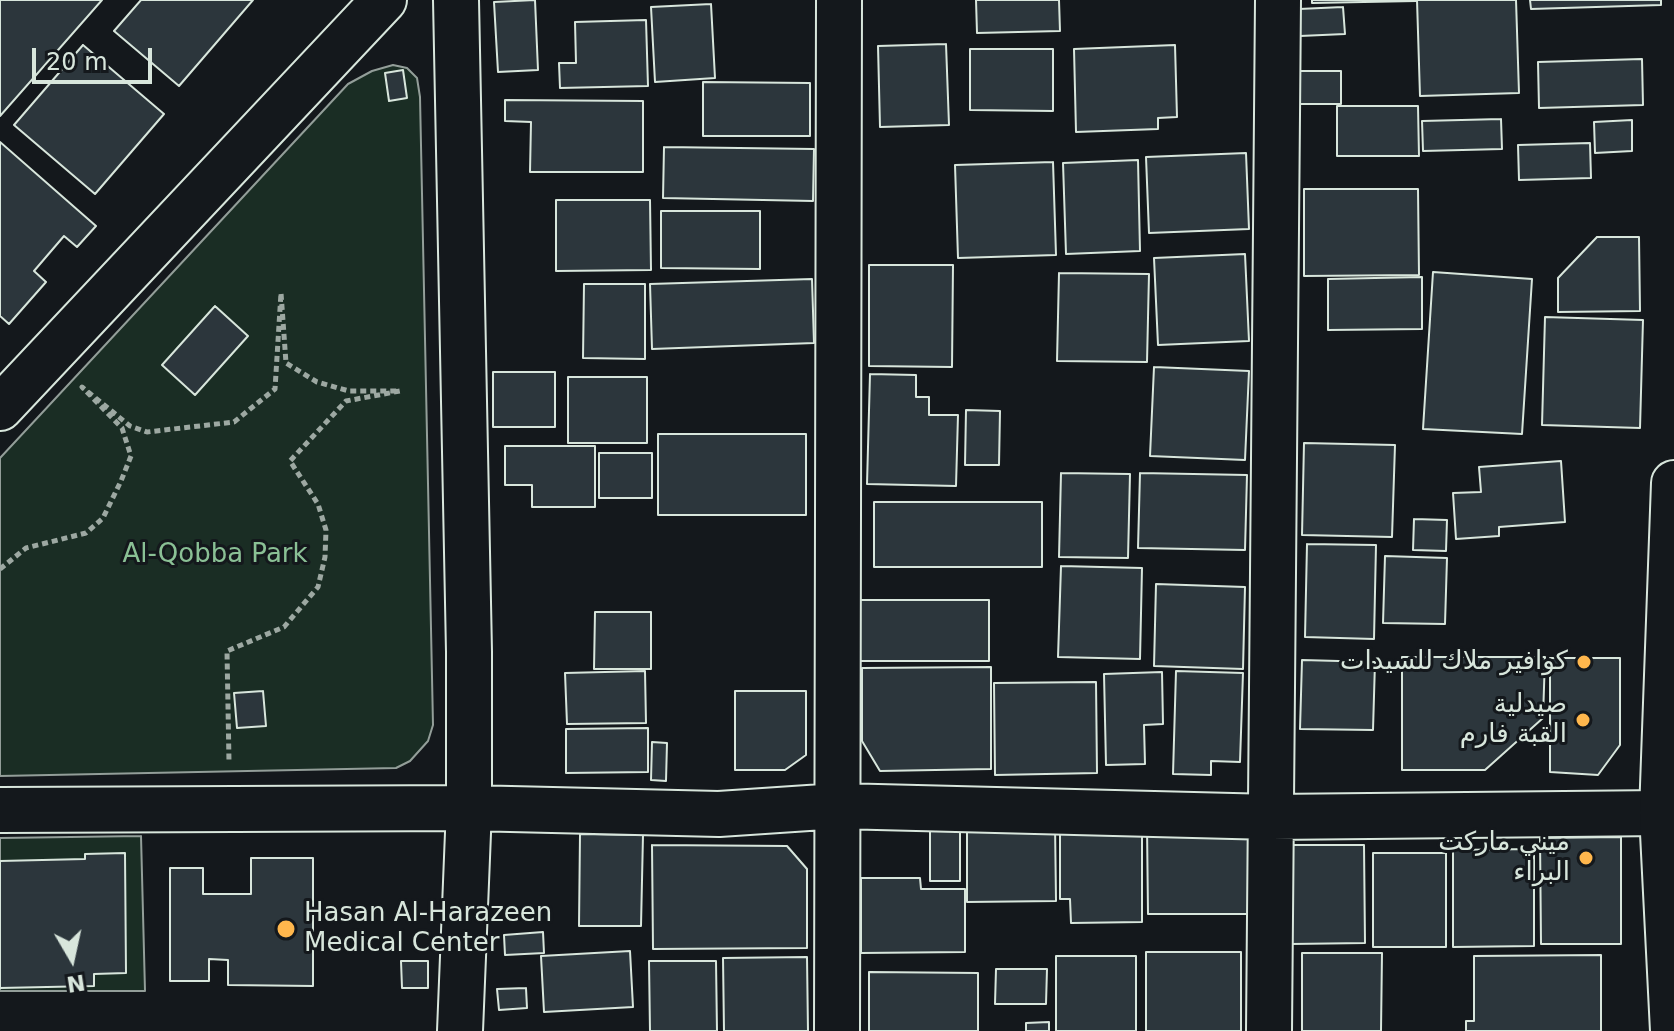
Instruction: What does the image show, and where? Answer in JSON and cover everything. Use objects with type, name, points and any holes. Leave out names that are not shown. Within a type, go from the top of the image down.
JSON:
[{"type":"street","points":[[0,408],[384,0]]},
{"type":"street","points":[[456,0],[469,808],[460,1031]]},
{"type":"street","points":[[837,1031],[839,0]]},
{"type":"street","points":[[1269,1031],[1278,0]]},
{"type":"street","points":[[1673,1031],[1662,813],[1670,718],[1674,483]]},
{"type":"street","points":[[0,810],[469,808],[719,814],[838,806],[1272,817],[1662,813]]},
{"type":"path","points":[[0,569],[26,548],[86,533],[103,518],[121,481],[131,456],[122,428],[82,387],[130,426],[147,432],[234,422],[275,389],[281,293],[286,363],[317,382],[349,391],[400,391],[346,401],[290,461],[318,504],[326,530],[325,557],[318,587],[284,627],[227,651],[229,762]]},
{"type":"green space","name":"Al-Qobba Park","points":[[393,65],[407,68],[417,78],[420,97],[433,725],[428,741],[410,761],[396,768],[0,776],[0,458],[348,84],[372,71]]},
{"type":"green space","points":[[141,836],[145,991],[0,991],[0,838]]},
{"type":"building","points":[[0,0],[102,0],[0,116]]},
{"type":"building","points":[[141,0],[253,0],[179,86],[114,31]]},
{"type":"building","points":[[535,0],[538,70],[498,72],[494,2]]},
{"type":"building","points":[[976,0],[1059,0],[1060,31],[977,33]]},
{"type":"building","points":[[1312,0],[1416,0],[1416,1],[1312,3]]},
{"type":"building","points":[[1417,0],[1516,0],[1519,93],[1420,96]]},
{"type":"building","points":[[1530,0],[1661,0],[1661,5],[1531,9]]},
{"type":"building","points":[[711,4],[715,78],[655,82],[651,7]]},
{"type":"building","points":[[1343,7],[1345,34],[1300,36],[1299,9]]},
{"type":"building","points":[[646,20],[648,86],[560,88],[559,63],[576,63],[575,22]]},
{"type":"building","points":[[946,44],[949,125],[880,127],[878,46]]},
{"type":"building","points":[[83,45],[164,114],[95,194],[14,125]]},
{"type":"building","points":[[1175,45],[1177,117],[1158,118],[1158,129],[1076,132],[1074,49]]},
{"type":"building","points":[[970,49],[1053,49],[1053,111],[970,110]]},
{"type":"building","points":[[1642,59],[1643,105],[1539,108],[1538,62]]},
{"type":"building","points":[[403,70],[407,98],[389,101],[385,73]]},
{"type":"building","points":[[1295,71],[1341,71],[1341,104],[1295,104]]},
{"type":"building","points":[[703,82],[810,83],[810,136],[703,136]]},
{"type":"building","points":[[505,100],[643,101],[643,172],[530,172],[531,122],[505,121]]},
{"type":"building","points":[[1337,106],[1418,106],[1419,156],[1337,156]]},
{"type":"building","points":[[1501,119],[1502,149],[1423,151],[1422,121]]},
{"type":"building","points":[[1632,120],[1632,151],[1595,153],[1594,122]]},
{"type":"building","points":[[0,142],[96,226],[77,247],[64,236],[34,271],[46,282],[9,324],[0,316]]},
{"type":"building","points":[[1590,143],[1591,178],[1519,180],[1518,145]]},
{"type":"building","points":[[664,147],[814,149],[813,201],[663,198]]},
{"type":"building","points":[[1246,153],[1249,229],[1149,233],[1146,157]]},
{"type":"building","points":[[1138,160],[1140,251],[1066,254],[1063,163]]},
{"type":"building","points":[[1053,162],[1056,255],[958,258],[955,165]]},
{"type":"building","points":[[1304,189],[1418,189],[1419,275],[1304,276]]},
{"type":"building","points":[[556,200],[650,200],[651,270],[556,271]]},
{"type":"building","points":[[661,211],[760,211],[760,269],[661,268]]},
{"type":"building","points":[[1597,237],[1639,237],[1640,311],[1558,312],[1558,278]]},
{"type":"building","points":[[1245,254],[1249,341],[1158,345],[1154,258]]},
{"type":"building","points":[[869,265],[953,265],[952,367],[869,366]]},
{"type":"building","points":[[1433,272],[1532,279],[1522,434],[1423,429]]},
{"type":"building","points":[[1059,273],[1149,274],[1147,362],[1057,361]]},
{"type":"building","points":[[1422,277],[1422,329],[1328,330],[1328,279]]},
{"type":"building","points":[[812,279],[814,343],[652,349],[650,284]]},
{"type":"building","points":[[584,284],[645,284],[645,359],[583,358]]},
{"type":"building","points":[[215,306],[248,336],[195,395],[162,365]]},
{"type":"building","points":[[1545,317],[1643,320],[1640,428],[1542,425]]},
{"type":"building","points":[[1154,367],[1249,371],[1245,460],[1150,456]]},
{"type":"building","points":[[493,372],[555,372],[555,427],[493,427]]},
{"type":"building","points":[[870,374],[916,375],[916,397],[929,397],[929,415],[958,415],[956,486],[867,484]]},
{"type":"building","points":[[568,377],[647,377],[647,443],[568,443]]},
{"type":"building","points":[[966,410],[1000,411],[999,465],[965,465]]},
{"type":"building","points":[[658,434],[806,434],[806,515],[658,515]]},
{"type":"building","points":[[1304,443],[1395,445],[1392,537],[1302,535]]},
{"type":"building","points":[[505,446],[595,446],[595,507],[532,507],[532,485],[505,485]]},
{"type":"building","points":[[599,453],[652,453],[652,498],[599,498]]},
{"type":"building","points":[[1561,461],[1565,522],[1499,527],[1499,536],[1456,539],[1453,493],[1481,492],[1479,467]]},
{"type":"building","points":[[1061,473],[1130,474],[1128,558],[1059,557]]},
{"type":"building","points":[[1140,473],[1247,475],[1245,550],[1138,548]]},
{"type":"building","points":[[874,502],[1042,502],[1042,567],[874,567]]},
{"type":"building","points":[[1414,519],[1447,520],[1446,551],[1413,550]]},
{"type":"building","points":[[1307,544],[1376,545],[1374,639],[1305,637]]},
{"type":"building","points":[[1385,556],[1447,558],[1445,624],[1383,623]]},
{"type":"building","points":[[1061,566],[1142,568],[1140,659],[1058,657]]},
{"type":"building","points":[[1156,584],[1245,587],[1243,669],[1154,666]]},
{"type":"building","points":[[860,600],[989,600],[989,661],[859,661]]},
{"type":"building","points":[[595,612],[651,612],[651,669],[594,669]]},
{"type":"building","points":[[1402,657],[1545,657],[1543,718],[1485,770],[1402,770]]},
{"type":"building","points":[[1550,658],[1620,658],[1620,745],[1598,775],[1550,772]]},
{"type":"building","points":[[1302,660],[1375,662],[1373,730],[1300,729]]},
{"type":"building","points":[[991,667],[991,769],[880,771],[862,741],[862,668]]},
{"type":"building","points":[[645,671],[646,723],[567,724],[565,673]]},
{"type":"building","points":[[1176,671],[1243,673],[1240,762],[1211,761],[1211,775],[1173,774]]},
{"type":"building","points":[[1162,672],[1163,724],[1144,725],[1145,764],[1106,765],[1104,674]]},
{"type":"building","points":[[1096,682],[1097,773],[995,775],[994,683]]},
{"type":"building","points":[[263,691],[266,726],[237,728],[234,693]]},
{"type":"building","points":[[735,691],[806,691],[806,755],[785,770],[735,770]]},
{"type":"building","points":[[648,728],[648,772],[566,773],[566,729]]},
{"type":"building","points":[[652,742],[667,743],[666,781],[651,780]]},
{"type":"building","points":[[930,822],[960,822],[960,881],[930,881]]},
{"type":"building","points":[[1055,823],[1056,901],[967,902],[967,824]]},
{"type":"building","points":[[1142,823],[1142,922],[1071,923],[1070,899],[1060,899],[1060,824]]},
{"type":"building","points":[[1248,825],[1248,914],[1148,914],[1147,826]]},
{"type":"building","points":[[580,834],[643,835],[641,926],[579,926]]},
{"type":"building","points":[[1621,837],[1621,944],[1541,944],[1540,838]]},
{"type":"building","points":[[652,845],[787,846],[807,869],[807,948],[653,949]]},
{"type":"building","points":[[1291,845],[1364,845],[1365,943],[1291,944]]},
{"type":"building","points":[[1534,849],[1534,946],[1453,947],[1453,850]]},
{"type":"building","points":[[125,853],[126,973],[94,974],[94,986],[0,988],[0,861],[85,859],[85,854]]},
{"type":"building","points":[[1373,853],[1446,853],[1446,947],[1373,947]]},
{"type":"building","points":[[251,858],[313,858],[313,986],[228,985],[228,960],[209,959],[209,981],[170,981],[170,868],[203,868],[203,894],[251,894]]},
{"type":"building","points":[[861,878],[920,878],[921,889],[965,889],[965,952],[861,953]]},
{"type":"building","points":[[543,932],[544,953],[505,955],[504,935]]},
{"type":"building","points":[[630,951],[633,1007],[544,1012],[541,956]]},
{"type":"building","points":[[1146,952],[1241,952],[1241,1031],[1146,1031]]},
{"type":"building","points":[[1302,953],[1382,953],[1381,1031],[1302,1031]]},
{"type":"building","points":[[1601,955],[1601,1031],[1466,1031],[1466,1021],[1474,1021],[1474,956]]},
{"type":"building","points":[[1056,956],[1136,956],[1136,1031],[1056,1031]]},
{"type":"building","points":[[807,957],[808,1031],[724,1031],[723,958]]},
{"type":"building","points":[[401,961],[428,961],[428,988],[402,988]]},
{"type":"building","points":[[649,961],[716,961],[717,1031],[650,1031]]},
{"type":"building","points":[[996,969],[1047,969],[1046,1004],[995,1004]]},
{"type":"building","points":[[869,972],[978,973],[978,1031],[869,1031]]},
{"type":"building","points":[[526,988],[527,1008],[499,1010],[497,989]]},
{"type":"building","points":[[1049,1022],[1049,1031],[1026,1031],[1026,1023]]},
{"type":"place","name":"كوافير ملاك للسيدات","points":[[1584,662]]},
{"type":"place","name":"صيدلية القبة فارم","points":[[1583,720]]},
{"type":"place","name":"ميني ماركت البراء","points":[[1586,858]]},
{"type":"place","name":"Hasan Al-Harazeen Medical Center","points":[[286,929]]}]
